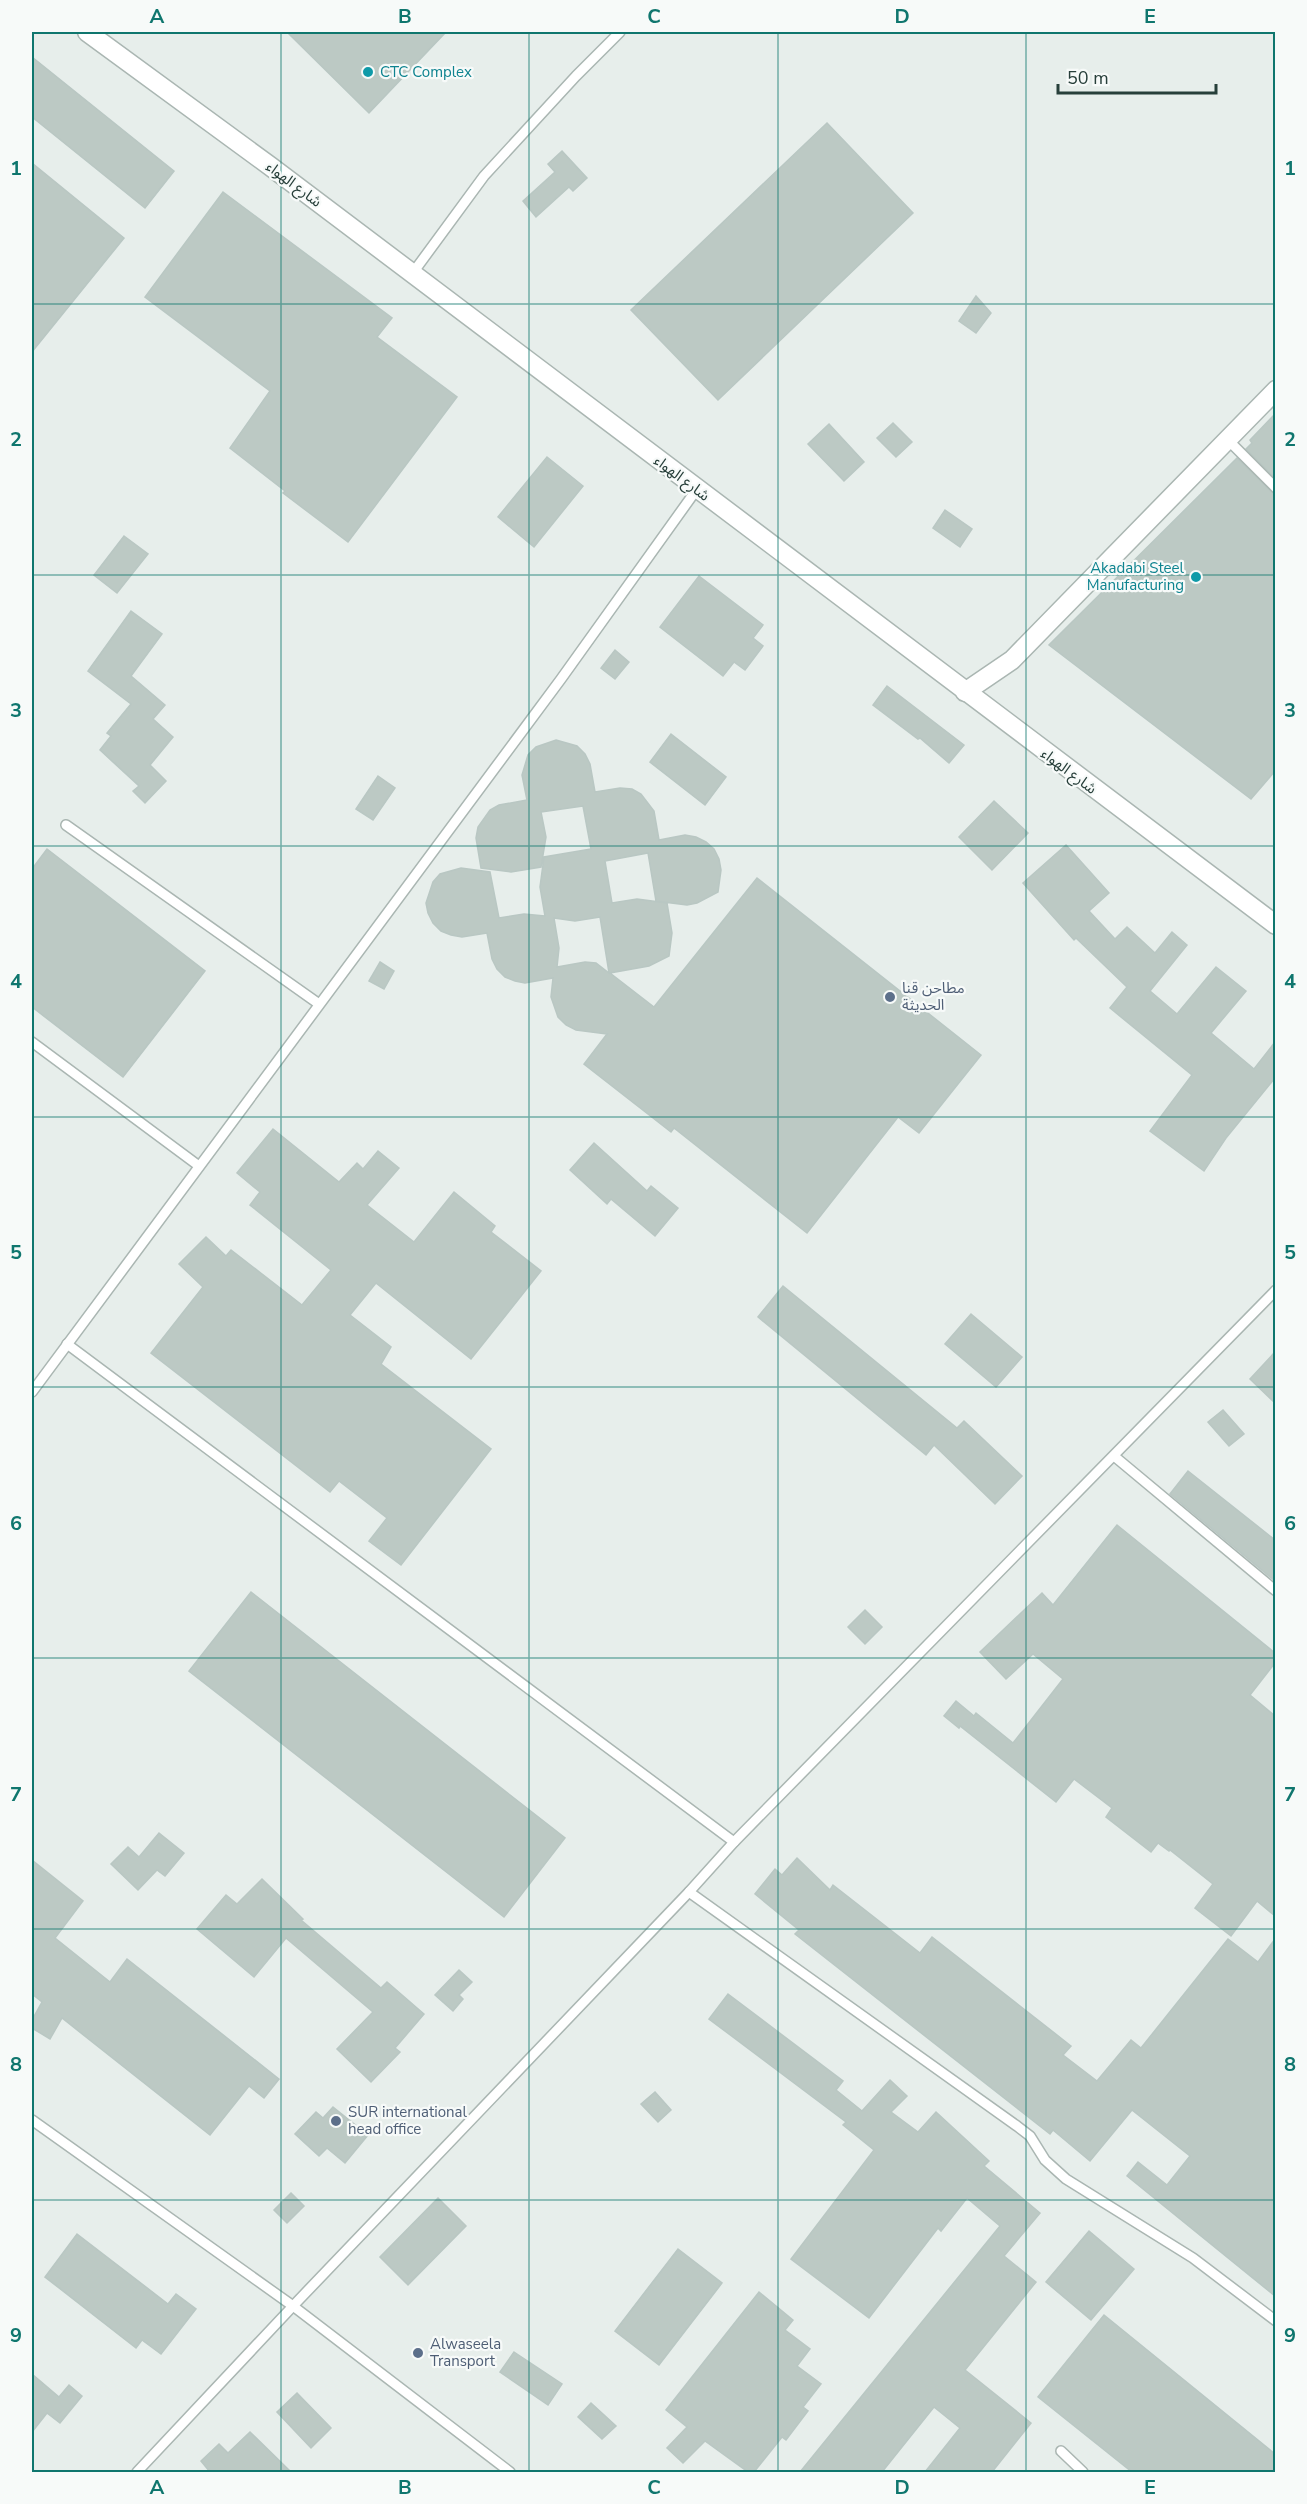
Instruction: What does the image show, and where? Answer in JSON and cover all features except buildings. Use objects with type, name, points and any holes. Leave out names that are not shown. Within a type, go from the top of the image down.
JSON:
[{"type":"street","name":"شارع الهواء","points":[[87,32],[412,274],[1275,925]]},
{"type":"street","points":[[965,692],[1012,660],[1275,390]]},
{"type":"lane","points":[[412,274],[484,176],[620,32]]},
{"type":"lane","points":[[1227,439],[1275,488]]},
{"type":"lane","points":[[32,1392],[561,679],[697,489]]},
{"type":"lane","points":[[66,825],[320,1004]]},
{"type":"lane","points":[[32,1042],[199,1166]]},
{"type":"lane","points":[[137,2472],[734,1842],[1275,1290]]},
{"type":"lane","points":[[67,1344],[734,1842]]},
{"type":"lane","points":[[1114,1456],[1275,1591]]},
{"type":"lane","points":[[689,1892],[1017,2126],[1030,2136],[1044,2160],[1066,2179],[1193,2258],[1275,2321]]},
{"type":"lane","points":[[32,2120],[293,2306],[510,2472]]},
{"type":"lane","points":[[1061,2451],[1083,2472]]},
{"type":"place","name":"CTC Complex","points":[[368,72]]},
{"type":"place","name":"Akadabi Steel Manufacturing","points":[[1196,577]]},
{"type":"place","name":"مطاحن قنا الحديثة","points":[[890,997]]},
{"type":"place","name":"SUR international head office","points":[[336,2121]]},
{"type":"place","name":"Alwaseela Transport","points":[[418,2353]]}]
